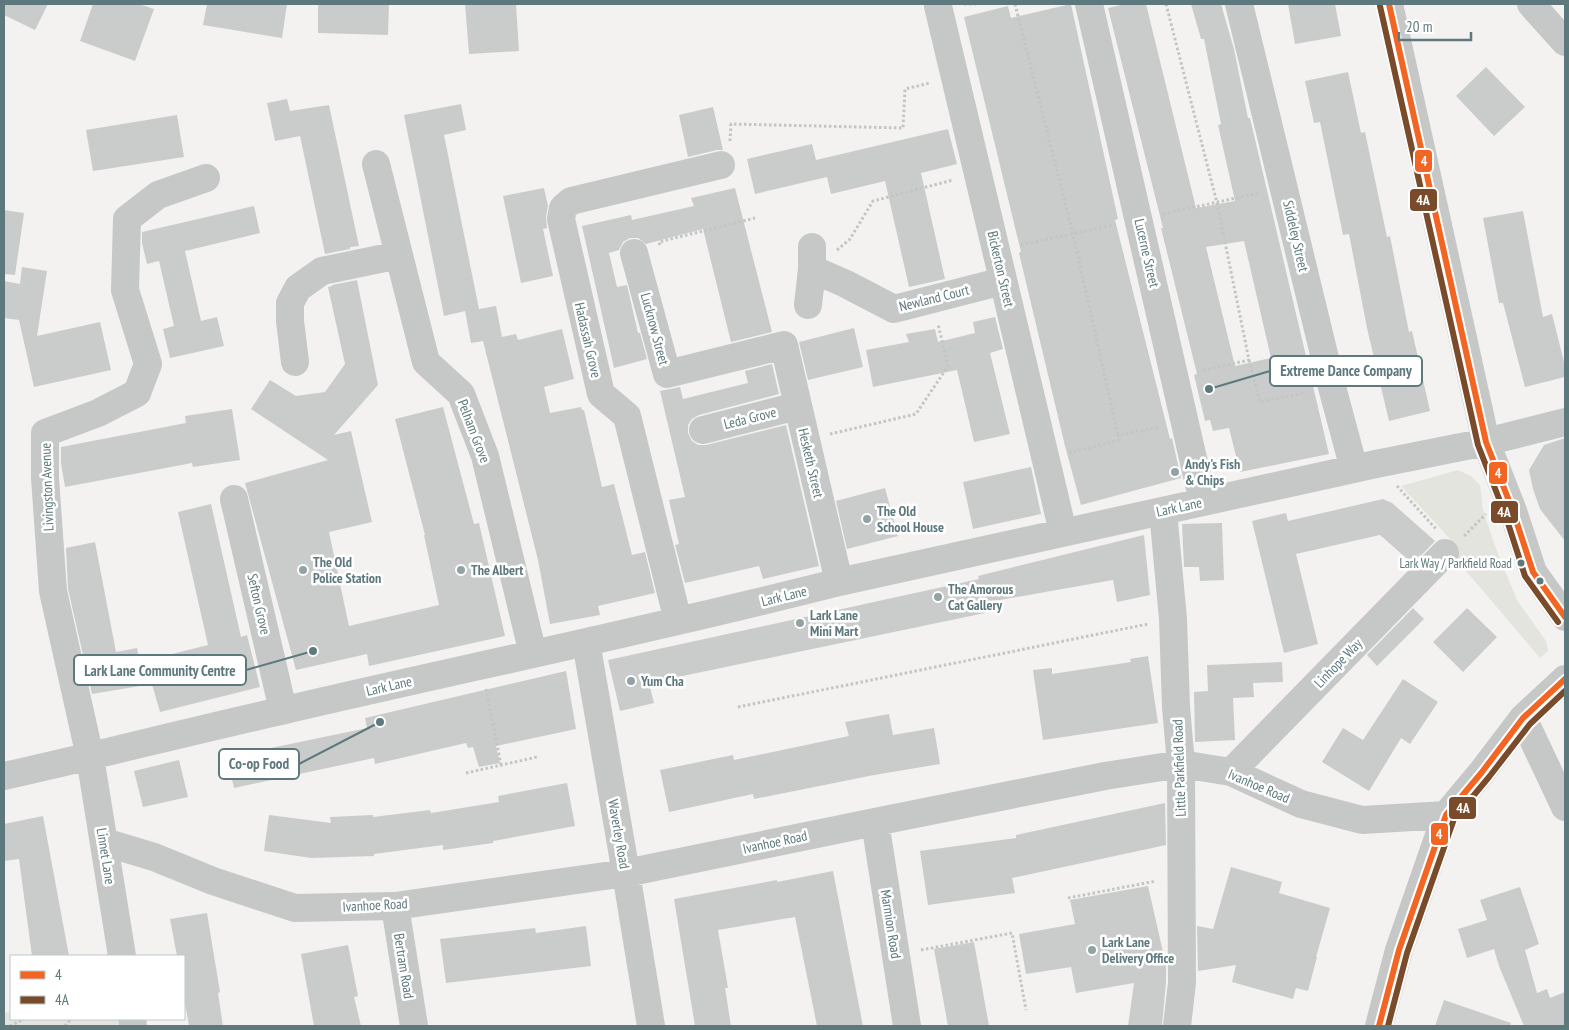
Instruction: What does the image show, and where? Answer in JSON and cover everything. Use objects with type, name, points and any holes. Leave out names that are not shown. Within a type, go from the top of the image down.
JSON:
[{"type":"street","name":"Lucerne Street","points":[[1089,4],[1203,502]]},
{"type":"street","name":"Siddeley Street","points":[[1239,4],[1332,387],[1365,466]]},
{"type":"street","points":[[1388,4],[1486,442],[1507,494],[1534,572],[1565,616]]},
{"type":"street","points":[[1531,4],[1565,42]]},
{"type":"street","name":"Bickerton Street","points":[[938,6],[1063,532]]},
{"type":"street","name":"Hadassah Grove","points":[[678,620],[627,416],[601,394],[561,219],[563,208],[571,201],[726,154]]},
{"type":"street","name":"Pelham Grove","points":[[376,164],[426,362],[461,394],[485,456],[533,654]]},
{"type":"street","name":"Livingston Avenue","points":[[90,757],[53,591],[45,478],[45,433],[98,413],[137,393],[148,364],[125,290],[127,219],[158,195],[206,178]]},
{"type":"street","name":"Lucknow Street","points":[[647,251],[666,374],[784,344]]},
{"type":"street","points":[[295,362],[290,321],[290,303],[298,288],[322,271],[399,255]]},
{"type":"street","points":[[808,305],[812,258]]},
{"type":"street","name":"Newland Court","points":[[812,258],[846,284],[894,310],[1003,280]]},
{"type":"street","name":"Hesketh Street","points":[[784,344],[839,582]]},
{"type":"street","name":"Leda Grove","points":[[703,430],[797,406]]},
{"type":"street","name":"Lark Lane","points":[[4,776],[283,710],[754,604],[839,582],[949,549],[1063,532],[1365,466],[1486,442],[1565,422]]},
{"type":"street","name":"Sefton Grove","points":[[234,498],[283,710]]},
{"type":"street","name":"Little Parkfield Road","points":[[1163,511],[1173,619],[1180,764],[1182,983],[1178,1026]]},
{"type":"street","name":"Linhope Way","points":[[1231,772],[1446,553]]},
{"type":"street","name":"Waverley Road","points":[[586,642],[651,1026]]},
{"type":"street","points":[[1379,1026],[1399,950],[1446,815],[1523,718],[1565,679]]},
{"type":"street","points":[[1523,718],[1565,807]]},
{"type":"street","name":"Linnet Lane","points":[[90,757],[122,955]]},
{"type":"street","name":"Ivanhoe Road","points":[[104,842],[154,857],[294,908],[395,906],[626,873],[1104,776],[1180,764],[1231,772],[1301,804],[1362,820],[1446,815]]},
{"type":"street","name":"Marmion Road","points":[[875,822],[908,1026]]},
{"type":"street","name":"Bertram Road","points":[[395,906],[414,1026]]},
{"type":"path","points":[[1015,4],[1074,234],[1119,440],[1046,459]]},
{"type":"path","points":[[1166,4],[1217,203],[1249,360],[1260,402],[1332,387]]},
{"type":"path","points":[[726,154],[731,124],[903,128],[905,88],[955,77]]},
{"type":"path","points":[[812,258],[850,239],[874,201],[978,174]]},
{"type":"path","points":[[996,250],[1285,188]]},
{"type":"path","points":[[647,251],[659,242],[755,218]]},
{"type":"path","points":[[806,440],[916,414],[948,366],[932,299]]},
{"type":"path","points":[[1175,377],[1249,360]]},
{"type":"path","points":[[1118,435],[1184,422]]},
{"type":"path","points":[[1365,466],[1446,540],[1439,546],[1446,553],[1507,494]]},
{"type":"path","points":[[738,707],[1173,619]]},
{"type":"path","points":[[481,666],[502,765]]},
{"type":"path","points":[[466,773],[538,757]]},
{"type":"path","points":[[1068,898],[1181,876]]},
{"type":"path","points":[[896,955],[1012,933],[1026,1010]]},
{"type":"path","points":[[10,1026],[22,1020]]},
{"type":"shaded area","points":[[1458,470],[1471,476],[1480,485],[1483,510],[1496,549],[1517,600],[1546,641],[1548,651],[1540,658],[1444,545],[1451,540],[1401,486]]},
{"type":"shaded area","points":[[10,1012],[10,1020],[117,1020],[118,1026],[4,1026],[4,1013]]},
{"type":"building","points":[[4,4],[48,4],[35,30],[4,15]]},
{"type":"building","points":[[93,4],[139,4],[154,9],[135,61],[80,41]]},
{"type":"building","points":[[207,4],[287,4],[282,38],[203,25]]},
{"type":"building","points":[[318,4],[389,4],[388,35],[318,33]]},
{"type":"building","points":[[465,4],[516,4],[519,51],[469,54]]},
{"type":"building","points":[[1071,4],[1118,219],[1115,220],[1181,478],[1081,505],[1065,446],[1019,253],[1021,252],[964,17],[1008,6],[1011,18]]},
{"type":"building","points":[[1125,4],[1146,4],[1196,208],[1235,201],[1218,125],[1221,124],[1204,39],[1201,39],[1191,4],[1221,4],[1234,49],[1248,118],[1250,118],[1329,454],[1240,472],[1229,428],[1213,431],[1210,420],[1205,421],[1194,375],[1197,374],[1161,228],[1163,228],[1108,8]],"holes":[[[1244,241],[1271,358],[1235,366],[1206,247]]]},
{"type":"building","points":[[1288,4],[1335,4],[1341,36],[1295,44]]},
{"type":"building","points":[[1486,67],[1525,107],[1494,136],[1456,96]]},
{"type":"building","points":[[1348,72],[1361,133],[1365,132],[1387,237],[1390,236],[1409,332],[1412,331],[1430,411],[1389,421],[1367,328],[1349,234],[1343,235],[1320,122],[1314,123],[1305,81]]},
{"type":"building","points":[[287,99],[290,111],[329,105],[359,246],[325,254],[300,136],[275,141],[267,103]]},
{"type":"building","points":[[461,104],[466,130],[444,135],[479,309],[496,306],[502,337],[516,334],[518,340],[562,329],[574,379],[544,387],[550,413],[581,407],[584,410],[602,487],[614,484],[632,555],[645,552],[655,593],[598,606],[600,615],[550,624],[538,560],[483,341],[471,343],[465,311],[444,316],[404,115]]},
{"type":"building","points":[[713,107],[723,150],[688,157],[679,115]]},
{"type":"building","points":[[177,115],[184,157],[93,171],[86,130]]},
{"type":"building","points":[[948,129],[957,164],[921,173],[945,279],[909,287],[885,181],[831,194],[827,177],[755,194],[747,159],[812,144],[816,160]]},
{"type":"building","points":[[544,188],[548,206],[547,228],[543,229],[553,276],[521,283],[503,196]]},
{"type":"building","points":[[735,188],[772,332],[731,342],[703,229],[646,244],[638,238],[630,238],[623,242],[619,250],[609,253],[617,287],[627,285],[638,333],[640,333],[647,359],[614,368],[582,226],[631,215],[632,220],[694,206],[691,198]]},
{"type":"building","points":[[254,206],[260,233],[185,251],[201,321],[217,317],[224,346],[170,358],[163,329],[174,326],[159,261],[147,264],[142,243],[142,232]]},
{"type":"building","points":[[4,210],[24,213],[15,275],[4,274]]},
{"type":"building","points":[[1523,211],[1543,317],[1552,314],[1565,366],[1565,377],[1525,387],[1503,303],[1499,303],[1483,218]]},
{"type":"building","points":[[22,267],[47,271],[37,336],[100,322],[111,370],[34,387],[19,320],[4,318],[4,281],[20,284]]},
{"type":"building","points":[[357,280],[378,385],[334,435],[351,431],[372,522],[329,532],[349,626],[439,605],[425,535],[395,419],[443,407],[474,524],[479,523],[505,636],[369,666],[367,654],[296,670],[245,483],[328,460],[251,409],[270,380],[296,396],[325,392],[345,364],[328,287]]},
{"type":"building","points":[[995,317],[1003,349],[990,353],[1010,434],[974,442],[957,370],[873,387],[866,350],[909,342],[906,334],[935,329],[938,342],[975,333],[973,322]]},
{"type":"building","points":[[854,328],[863,367],[808,380],[799,342]]},
{"type":"building","points":[[772,364],[779,394],[699,415],[692,419],[688,425],[688,433],[692,441],[698,445],[706,445],[786,425],[819,566],[763,579],[759,566],[685,583],[675,545],[679,544],[669,500],[685,497],[660,391],[680,387],[683,399],[748,383],[745,371]]},
{"type":"building","points":[[232,409],[240,460],[193,467],[192,463],[65,487],[61,463],[61,447],[186,423],[185,416]]},
{"type":"building","points":[[1565,438],[1565,541],[1540,509],[1529,470],[1544,445]]},
{"type":"building","points":[[1031,467],[1041,514],[973,529],[963,482]]},
{"type":"building","name":"The Old School House","points":[[885,488],[898,536],[847,549],[836,501]]},
{"type":"building","points":[[1383,499],[1392,503],[1435,541],[1413,564],[1380,535],[1296,554],[1318,644],[1284,653],[1252,521],[1286,513],[1288,521]]},
{"type":"building","points":[[211,504],[241,637],[247,635],[260,687],[160,712],[152,684],[92,694],[68,589],[66,548],[95,542],[116,652],[137,648],[140,662],[208,645],[178,512]]},
{"type":"building","points":[[1222,523],[1224,580],[1200,581],[1199,567],[1184,567],[1182,524]]},
{"type":"building","points":[[1144,535],[1150,595],[1117,602],[1113,580],[983,603],[985,613],[649,683],[654,703],[620,711],[608,660],[979,579],[978,576]]},
{"type":"building","points":[[1413,608],[1424,619],[1377,666],[1367,655]]},
{"type":"building","points":[[1467,608],[1497,637],[1463,672],[1433,642]]},
{"type":"building","points":[[1148,656],[1158,723],[1043,740],[1033,670],[1052,668],[1052,674],[1131,662],[1130,659]]},
{"type":"building","points":[[1282,662],[1283,682],[1253,683],[1254,697],[1233,698],[1235,740],[1195,742],[1194,692],[1208,691],[1207,665]]},
{"type":"building","points":[[566,671],[576,729],[496,746],[500,763],[479,767],[473,747],[468,748],[466,743],[375,764],[374,758],[234,788],[227,757],[367,728],[365,718]]},
{"type":"building","points":[[1403,679],[1438,702],[1410,744],[1401,738],[1369,791],[1322,762],[1343,728],[1363,740]]},
{"type":"building","points":[[889,714],[893,735],[934,728],[940,764],[754,799],[753,794],[669,812],[660,770],[733,755],[734,760],[849,736],[845,722]]},
{"type":"building","points":[[179,760],[188,797],[143,807],[134,771]]},
{"type":"building","points":[[567,783],[575,826],[493,841],[493,843],[443,850],[443,845],[374,854],[374,856],[311,858],[264,851],[269,815],[331,823],[330,817],[373,815],[373,817],[430,810],[431,813],[499,802],[498,796]]},
{"type":"building","points":[[1165,803],[1166,845],[1012,878],[1015,893],[928,905],[920,851],[1016,838],[1016,835]]},
{"type":"building","points":[[43,816],[69,955],[32,955],[19,859],[4,861],[4,824]]},
{"type":"building","points":[[1231,867],[1282,882],[1279,893],[1330,908],[1308,991],[1296,988],[1293,999],[1232,982],[1236,965],[1198,971],[1197,926],[1213,929]]},
{"type":"building","points":[[833,871],[863,1026],[817,1026],[795,917],[718,930],[728,988],[725,988],[731,1026],[695,1026],[674,899]]},
{"type":"building","name":"Lark Lane Delivery Office","points":[[1148,886],[1166,965],[1162,1026],[1128,1026],[1134,983],[1076,993],[1071,967],[1026,974],[1019,934],[1075,924],[1070,900]]},
{"type":"building","points":[[1520,887],[1539,944],[1525,950],[1537,993],[1547,989],[1550,998],[1565,992],[1565,1026],[1524,1026],[1499,966],[1494,949],[1467,958],[1458,929],[1487,920],[1480,900]]},
{"type":"building","points":[[207,913],[220,992],[218,993],[223,1026],[189,1026],[185,1004],[185,955],[177,955],[170,919]]},
{"type":"building","points":[[586,926],[591,966],[446,983],[440,939],[535,928],[536,933]]},
{"type":"building","points":[[974,942],[989,1026],[948,1026],[934,949]]},
{"type":"building","points":[[348,945],[358,996],[354,997],[361,1026],[314,1026],[301,954]]},
{"type":"building","points":[[1444,1000],[1511,1023],[1510,1026],[1435,1026]]},
{"type":"transit line","name":"4","points":[[1389,4],[1486,442],[1513,511],[1533,572],[1565,617]]},
{"type":"transit line","name":"4A","points":[[1380,6],[1478,445],[1505,514],[1525,576],[1558,622]]},
{"type":"transit line","name":"4","points":[[1379,1026],[1399,950],[1446,815],[1523,718],[1565,679]]},
{"type":"transit line","name":"4A","points":[[1388,1026],[1407,953],[1454,819],[1530,724],[1565,691]]},
{"type":"place","name":"Extreme Dance Company","points":[[1209,389]]},
{"type":"place","name":"Andy's Fish & Chips","points":[[1175,472]]},
{"type":"place","name":"The Old School House","points":[[867,519]]},
{"type":"place","name":"Lark Way / Parkfield Road","points":[[1521,563]]},
{"type":"place","name":"The Old Police Station","points":[[303,570]]},
{"type":"place","name":"The Albert","points":[[461,570]]},
{"type":"place","name":"The Amorous Cat Gallery","points":[[938,597]]},
{"type":"place","name":"Lark Lane Mini Mart","points":[[800,623]]},
{"type":"place","name":"Lark Lane Community Centre","points":[[313,651]]},
{"type":"place","name":"Yum Cha","points":[[631,681]]},
{"type":"place","name":"Co-op Food","points":[[380,722]]},
{"type":"place","name":"Lark Lane Delivery Office","points":[[1092,950]]}]
